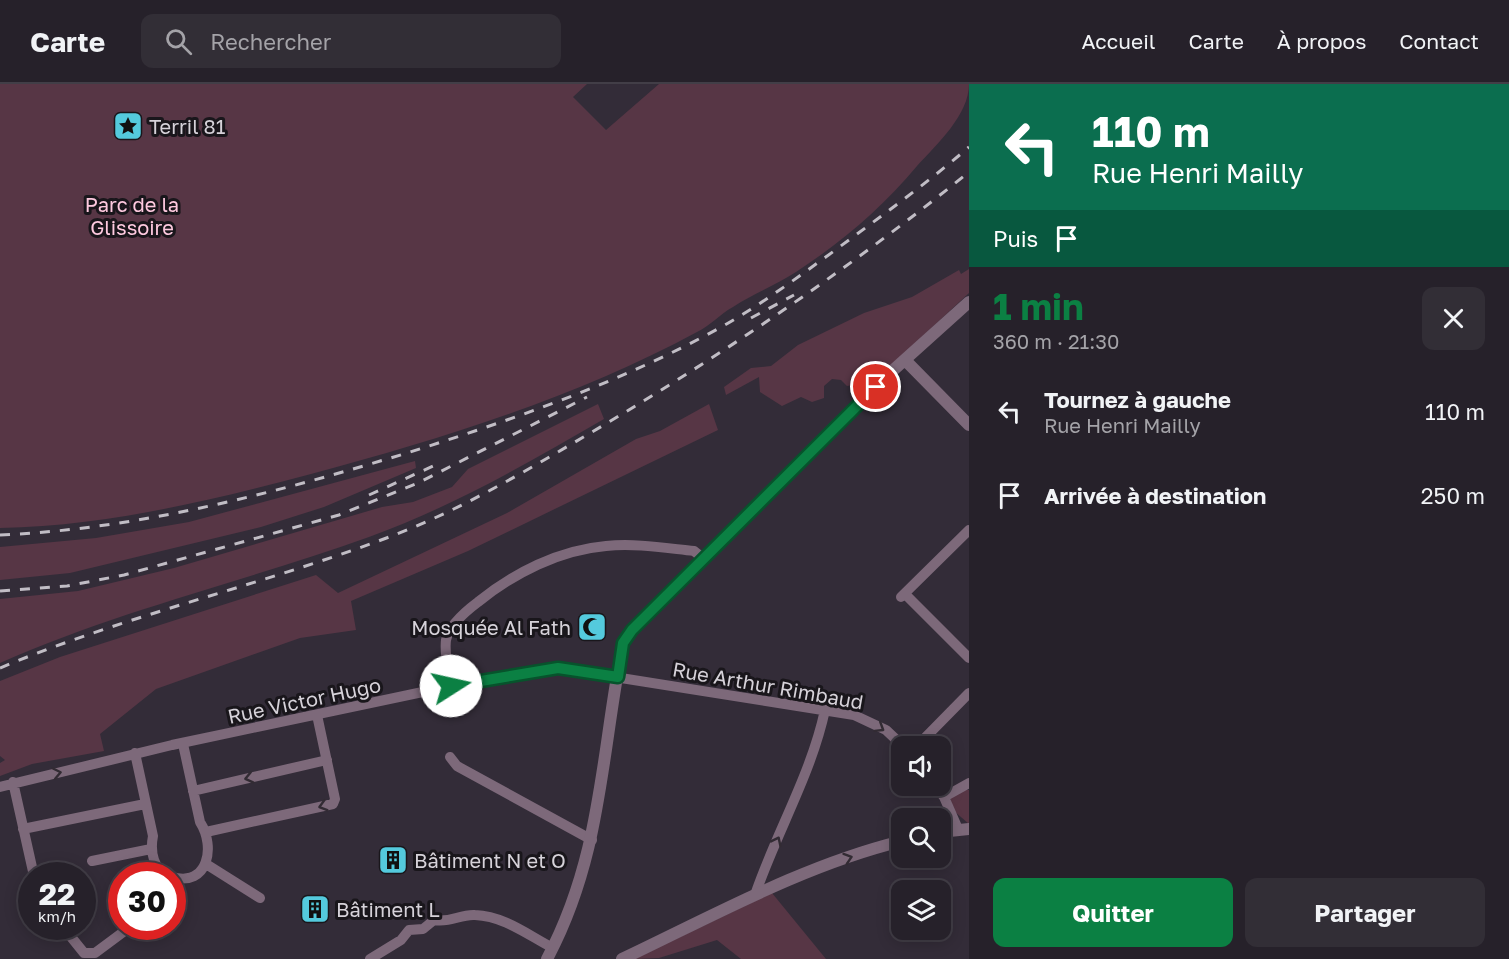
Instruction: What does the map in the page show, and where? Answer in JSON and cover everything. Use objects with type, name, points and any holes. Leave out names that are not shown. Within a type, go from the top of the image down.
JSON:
[{"type":"street","points":[[370,959],[401,940],[409,930],[423,929],[434,920],[447,922],[472,915],[500,919],[550,954],[571,911],[592,840],[623,643],[632,630],[905,360],[969,302]]},
{"type":"street","points":[[905,360],[969,425]]},
{"type":"street","points":[[969,530],[904,596],[969,658]]},
{"type":"street","points":[[451,686],[446,639],[451,629],[466,612],[498,586],[534,566],[571,552],[606,546],[694,551],[704,559]]},
{"type":"street","name":"Rue Victor Hugo","points":[[0,787],[135,753],[451,686],[558,668],[618,677]]},
{"type":"street","name":"Rue Arthur Rimbaud","points":[[618,677],[825,710],[870,721],[892,736]]},
{"type":"street","points":[[927,736],[969,693]]},
{"type":"street","points":[[755,895],[765,867],[792,810],[825,710]]},
{"type":"street","points":[[206,832],[333,804],[335,799],[317,716]]},
{"type":"street","points":[[183,744],[200,822],[206,832],[210,849],[206,864],[192,876],[186,877]]},
{"type":"street","points":[[135,753],[153,836],[151,849],[155,862]]},
{"type":"street","points":[[450,757],[457,766],[592,840]]},
{"type":"street","points":[[193,790],[327,760]]},
{"type":"street","points":[[13,782],[31,862]]},
{"type":"street","points":[[951,792],[969,783]]},
{"type":"street","points":[[944,796],[964,829]]},
{"type":"street","points":[[23,829],[146,804]]},
{"type":"street","points":[[622,959],[755,895],[827,864],[891,844]]},
{"type":"street","points":[[92,861],[151,849]]},
{"type":"street","points":[[206,864],[260,898]]},
{"type":"street","points":[[74,940],[84,953],[95,953],[112,940]]},
{"type":"green space","name":"Parc de la Glissoire","points":[[0,84],[587,84],[573,97],[606,130],[659,84],[969,84],[968,96],[958,118],[934,148],[861,224],[796,272],[728,310],[702,329],[604,377],[459,431],[234,494],[79,523],[0,528]]},
{"type":"green space","points":[[969,269],[969,293],[867,388],[859,384],[847,386],[841,380],[832,379],[824,386],[824,398],[812,402],[801,397],[782,406],[760,392],[759,377],[726,395],[724,387],[751,368],[771,366],[798,345],[864,313],[912,297],[959,270],[961,274]]},
{"type":"green space","points":[[598,404],[604,419],[518,468],[400,525],[323,553],[137,611],[0,663],[0,599],[78,591],[174,568],[382,507],[413,502],[452,487],[468,469]]},
{"type":"green space","points":[[709,404],[718,430],[468,551],[351,601],[356,630],[300,638],[156,689],[100,734],[104,751],[32,764],[0,776],[0,763],[5,760],[0,756],[0,681],[60,657],[316,575],[338,593],[507,513],[636,439],[660,431]]},
{"type":"green space","points":[[415,461],[416,468],[324,507],[261,527],[70,573],[0,580],[0,547],[96,538],[189,522]]},
{"type":"green space","points":[[963,790],[969,790],[969,824],[954,811],[950,798]]},
{"type":"green space","points":[[772,893],[826,959],[741,959],[717,940],[659,958],[634,959]]},
{"type":"railway","points":[[0,535],[104,525],[155,517],[257,495],[407,453],[488,427],[608,381],[685,346],[752,309],[886,213],[969,147]]},
{"type":"railway","points":[[0,668],[98,631],[348,552],[397,534],[472,500],[592,432],[738,341],[832,276],[969,172]]},
{"type":"railway","points":[[751,318],[794,295]]},
{"type":"railway","points":[[0,591],[67,586],[124,575],[339,515],[418,483],[587,397]]},
{"type":"railway","points":[[369,495],[440,463]]},
{"type":"place","name":"Terril 81","points":[[128,126]]},
{"type":"place","name":"Mosquée Al Fath","points":[[592,627]]},
{"type":"place","name":"Bâtiment N et O","points":[[393,860]]},
{"type":"place","name":"Bâtiment L","points":[[315,909]]},
{"type":"route","points":[[451,686],[558,668],[599,676],[618,677],[623,643],[632,630],[876,387]]}]
